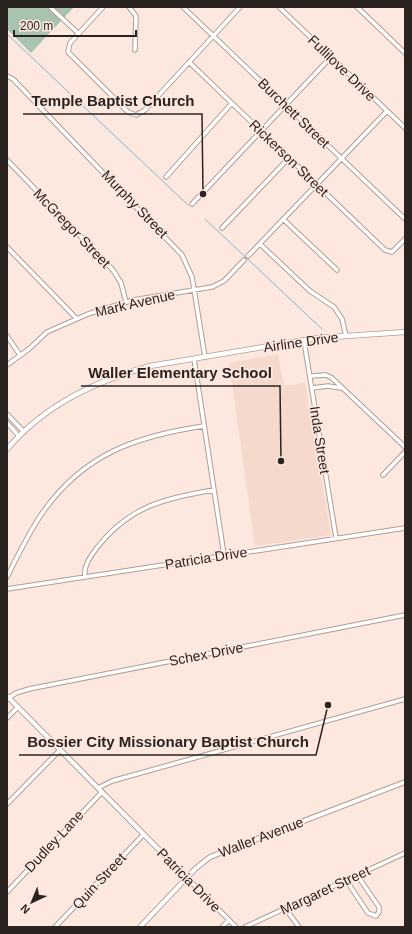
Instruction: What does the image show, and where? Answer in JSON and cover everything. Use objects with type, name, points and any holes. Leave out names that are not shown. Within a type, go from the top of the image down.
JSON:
[{"type":"main road","name":"Airline Drive","points":[[7,448],[19,436],[60,403],[99,382],[150,366],[304,341],[346,336],[405,332]]},
{"type":"street","points":[[50,7],[79,34]]},
{"type":"street","points":[[103,7],[70,43],[67,49],[70,56],[128,112],[136,115],[145,110],[240,7]]},
{"type":"street","points":[[129,7],[136,18],[135,50]]},
{"type":"street","name":"Burchett Street","points":[[183,7],[405,220]]},
{"type":"street","name":"Fullilove Drive","points":[[279,7],[405,128]]},
{"type":"street","points":[[357,7],[405,53]]},
{"type":"street","points":[[192,204],[331,57]]},
{"type":"street","name":"Rickerson Street","points":[[189,62],[385,250],[391,253],[405,239]]},
{"type":"street","name":"Murphy Street","points":[[7,76],[13,79],[177,248],[187,261],[195,290],[205,357]]},
{"type":"street","points":[[166,177],[232,103]]},
{"type":"street","points":[[248,256],[387,111]]},
{"type":"street","points":[[222,228],[289,158]]},
{"type":"street","name":"McGregor Street","points":[[7,160],[113,270],[121,283],[126,302]]},
{"type":"street","points":[[283,219],[338,270]]},
{"type":"street","points":[[260,244],[310,291],[334,307],[342,319],[346,336]]},
{"type":"street","points":[[7,247],[76,318]]},
{"type":"street","name":"Mark Avenue","points":[[7,365],[43,335],[76,318],[126,302],[209,288],[221,283],[244,260]]},
{"type":"street","points":[[7,336],[20,355]]},
{"type":"street","name":"Inda Street","points":[[304,341],[336,538]]},
{"type":"street","points":[[194,359],[224,555]]},
{"type":"street","points":[[310,376],[329,376],[340,388],[405,447]]},
{"type":"street","points":[[312,388],[328,386],[340,388]]},
{"type":"street","points":[[7,414],[24,432]]},
{"type":"street","points":[[7,423],[19,436]]},
{"type":"street","points":[[7,576],[43,512],[66,484],[84,469],[111,451],[135,440],[164,432],[204,426]]},
{"type":"street","points":[[383,475],[405,452]]},
{"type":"street","points":[[85,577],[85,567],[97,548],[115,528],[135,513],[156,502],[173,497],[214,490]]},
{"type":"street","name":"Patricia Drive","points":[[7,589],[405,528]]},
{"type":"street","name":"Schex Drive","points":[[8,697],[29,689],[405,615]]},
{"type":"street","name":"Patricia Drive","points":[[8,697],[143,835],[236,927]]},
{"type":"street","points":[[98,788],[112,781],[405,699]]},
{"type":"street","points":[[7,718],[18,707]]},
{"type":"street","points":[[7,804],[60,750]]},
{"type":"street","name":"Waller Avenue","points":[[140,927],[186,877],[204,860],[218,853],[405,782]]},
{"type":"street","name":"Dudley Lane","points":[[7,892],[80,812],[102,792]]},
{"type":"street","name":"Quin Street","points":[[55,927],[143,835]]},
{"type":"street","name":"Margaret Street","points":[[246,927],[405,853]]},
{"type":"street","points":[[346,880],[368,913],[376,916],[379,912],[379,907],[357,875]]},
{"type":"street","points":[[285,908],[299,927]]},
{"type":"street","points":[[222,927],[229,920]]},
{"type":"shaded area","points":[[278,354],[284,386],[305,383],[331,535],[255,546],[229,363]]},
{"type":"green space","points":[[7,7],[74,7],[31,53],[7,29]]},
{"type":"waterway","points":[[7,34],[188,205]]},
{"type":"waterway","points":[[205,219],[322,329]]},
{"type":"place","name":"Temple Baptist Church","points":[[203,194]]},
{"type":"place","name":"Waller Elementary School","points":[[281,461]]},
{"type":"place","name":"Bossier City Missionary Baptist Church","points":[[328,705]]}]
